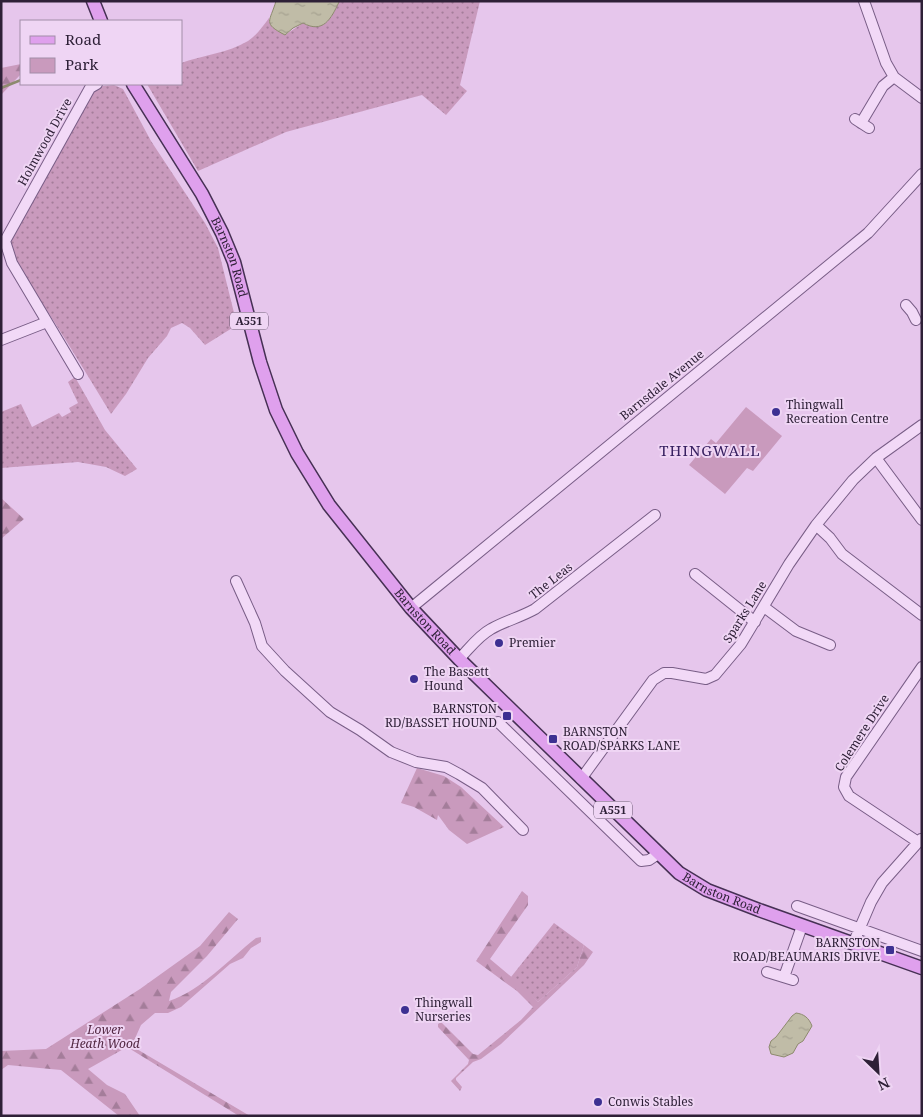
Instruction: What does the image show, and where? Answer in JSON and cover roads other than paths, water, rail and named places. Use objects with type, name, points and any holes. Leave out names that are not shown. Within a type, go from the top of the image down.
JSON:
[{"type":"main road","points":[[93,1],[101,20]]},
{"type":"main road","name":"Barnston Road","points":[[134,85],[202,194],[222,232],[234,262],[260,362],[276,410],[297,453],[329,505],[411,608],[459,659],[581,780],[679,873],[707,890],[922,968]]},
{"type":"street","points":[[864,1],[886,63],[894,77],[922,98]]},
{"type":"street","points":[[862,123],[883,86],[894,77]]},
{"type":"street","name":"Holmwood Drive","points":[[78,374],[12,263],[5,241],[90,88],[95,85]]},
{"type":"street","name":"Barnsdale Avenue","points":[[411,608],[868,234],[922,174]]},
{"type":"street","points":[[1,340],[47,322]]},
{"type":"street","name":"Sparks Lane","points":[[581,780],[653,680],[664,673],[706,679],[715,674],[741,644],[789,564],[816,525],[853,480],[876,458],[922,425]]},
{"type":"street","points":[[876,458],[922,520]]},
{"type":"street","name":"The Leas","points":[[459,659],[480,637],[491,629],[535,609],[654,515]]},
{"type":"street","points":[[816,525],[830,538],[842,554],[922,615]]},
{"type":"street","points":[[695,574],[755,622]]},
{"type":"street","points":[[236,581],[255,623],[262,646],[330,712],[391,752],[416,762],[446,766],[482,788],[522,830]]},
{"type":"street","points":[[764,607],[796,630],[830,645]]},
{"type":"street","name":"Colemere Drive","points":[[920,840],[849,796],[844,787],[846,777],[922,667]]},
{"type":"street","points":[[498,722],[641,861],[649,860],[658,854]]},
{"type":"street","points":[[853,944],[882,882],[920,840]]},
{"type":"street","points":[[797,906],[922,951]]},
{"type":"street","points":[[767,972],[788,978],[802,926]]},
{"type":"water","points":[[276,1],[339,2],[326,23],[316,27],[303,23],[285,35],[270,25],[270,18]]},
{"type":"water","points":[[796,1013],[806,1017],[812,1026],[803,1041],[798,1044],[793,1053],[784,1057],[771,1054],[769,1047],[771,1041]]},
{"type":"waterway","points":[[1,88],[20,80]]},
{"type":"place","name":"Thingwall Recreation Centre","points":[[776,412]]},
{"type":"place","name":"Premier","points":[[499,643]]},
{"type":"place","name":"The Bassett Hound","points":[[414,679]]},
{"type":"place","name":"BARNSTON RD/BASSET HOUND","points":[[507,716]]},
{"type":"place","name":"BARNSTON ROAD/SPARKS LANE","points":[[553,739]]},
{"type":"place","name":"BARNSTON ROAD/BEAUMARIS DRIVE","points":[[890,950]]},
{"type":"place","name":"Thingwall Nurseries","points":[[405,1010]]},
{"type":"place","name":"Conwis Stables","points":[[598,1102]]},
{"type":"district","name":"THINGWALL","points":[[710,451]]},
{"type":"park label","name":"Lower Heath Wood","points":[[105,1037]]}]
